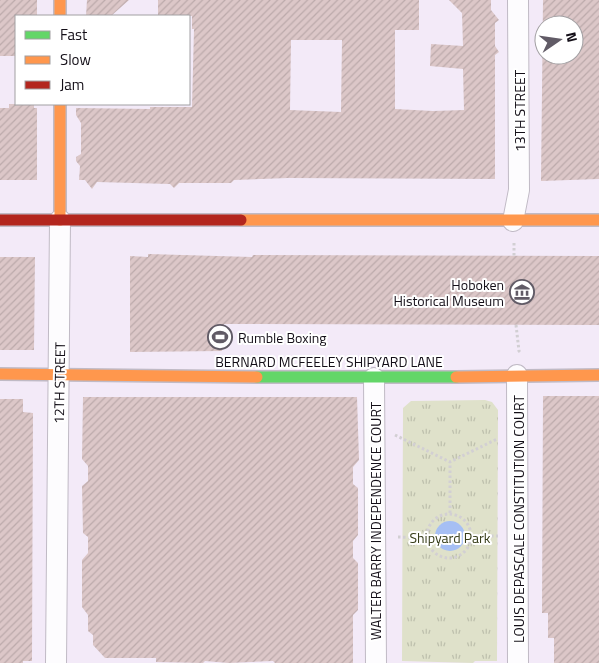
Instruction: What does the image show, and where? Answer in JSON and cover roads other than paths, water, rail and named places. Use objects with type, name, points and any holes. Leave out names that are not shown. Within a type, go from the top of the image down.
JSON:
[{"type":"street","points":[[60,0],[60,15]]},
{"type":"street","name":"13TH STREET","points":[[513,221],[519,190],[518,0]]},
{"type":"street","name":"12TH STREET","points":[[56,663],[60,105]]},
{"type":"street","points":[[0,220],[599,220]]},
{"type":"street","name":"BERNARD MCFEELEY SHIPYARD LANE","points":[[0,374],[374,378],[517,375],[599,376]]},
{"type":"street","name":"LOUIS DEPASCALE CONSTITUTION COURT","points":[[517,375],[518,663]]},
{"type":"street","name":"WALTER BARRY INDEPENDENCE COURT","points":[[374,378],[376,663]]},
{"type":"water","points":[[450,521],[461,525],[465,536],[461,547],[450,551],[439,547],[435,536],[439,525]]},
{"type":"place","name":"Hoboken Historical Museum","points":[[522,292]]},
{"type":"place","name":"Rumble Boxing","points":[[220,337]]},
{"type":"park label","name":"Shipyard Park","points":[[450,537]]}]
